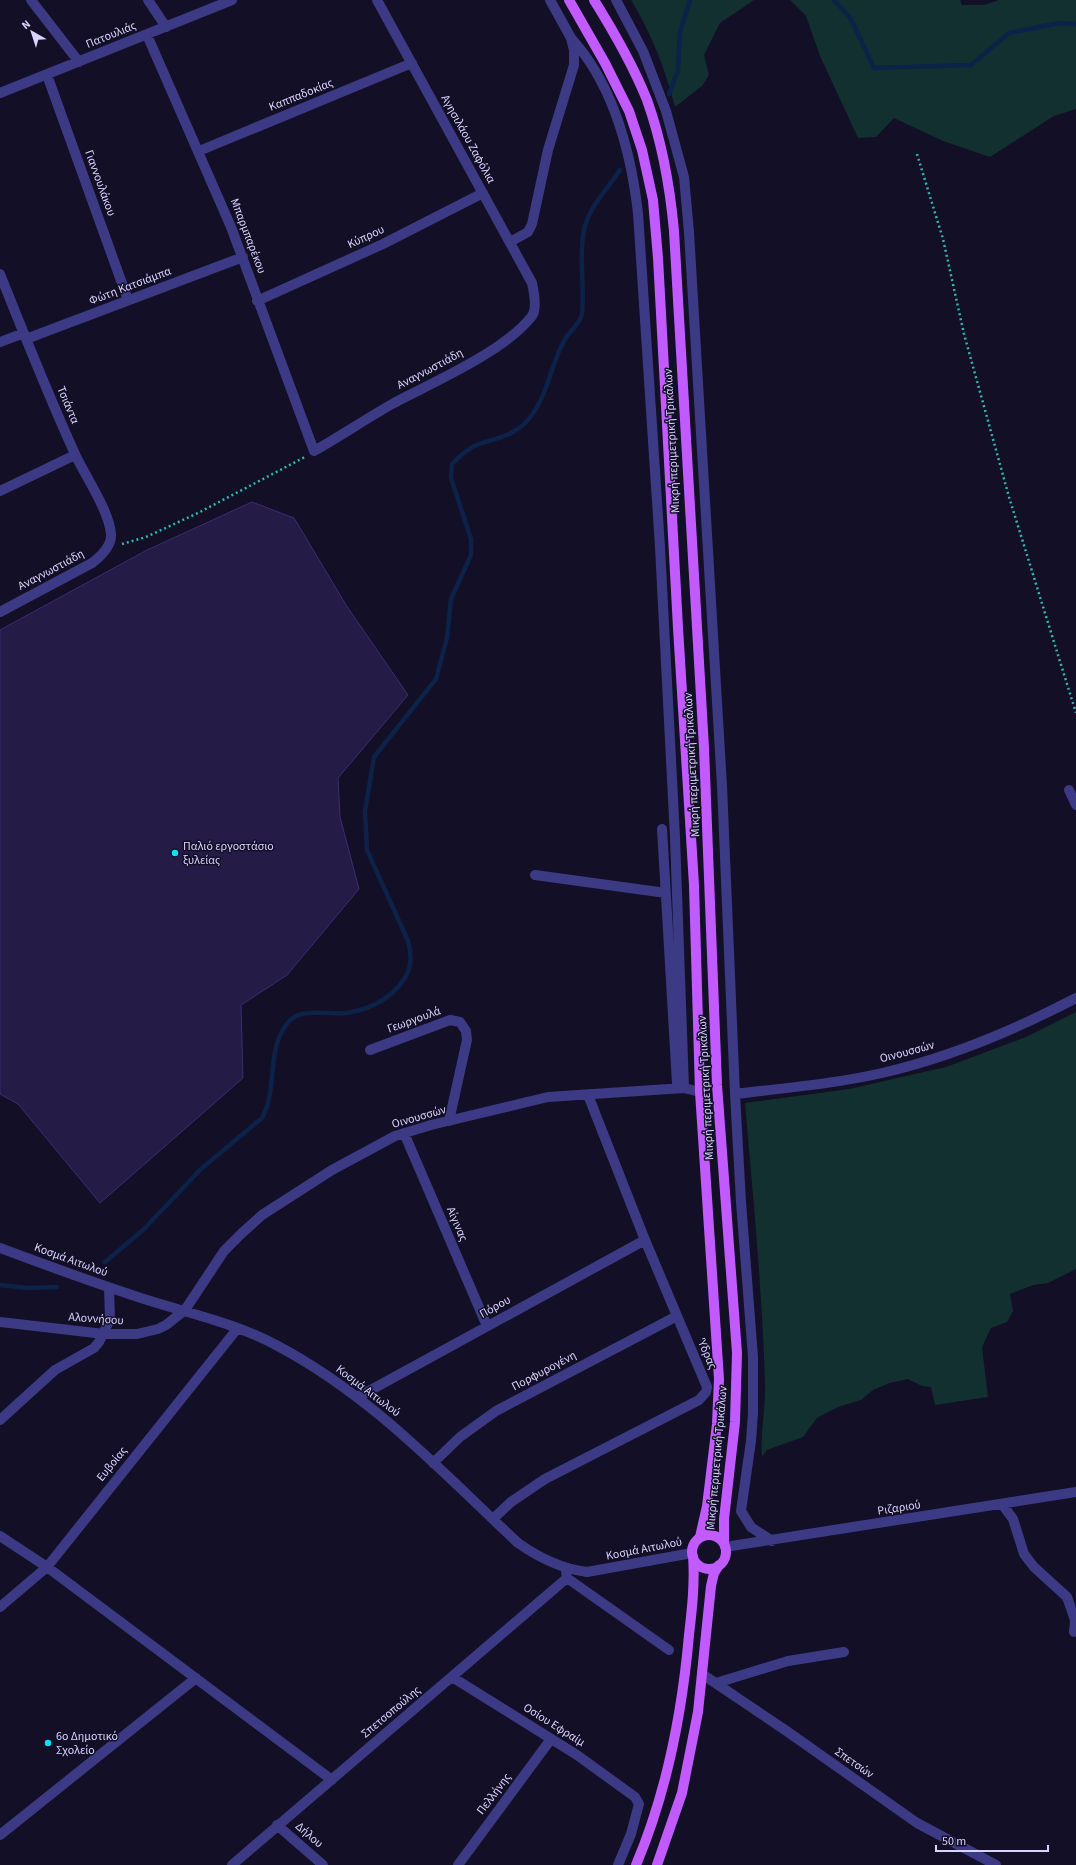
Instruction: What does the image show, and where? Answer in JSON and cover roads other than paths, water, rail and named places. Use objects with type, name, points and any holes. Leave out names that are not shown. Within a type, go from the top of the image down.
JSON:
[{"type":"main road","name":"Μικρή περιμετρική Τρικάλων","points":[[569,0],[606,63],[629,111],[642,150],[653,200],[659,266],[678,628],[694,885],[700,1092],[716,1315],[719,1390],[717,1424],[708,1506],[700,1537],[693,1545],[693,1590],[686,1663],[677,1727],[672,1753],[655,1815],[636,1865]]},
{"type":"main road","name":"Μικρή περιμετρική Τρικάλων","points":[[594,0],[624,51],[646,100],[664,163],[673,219],[704,748],[717,1086],[737,1360],[735,1422],[724,1519],[725,1557],[714,1573],[711,1586],[698,1712],[682,1793],[657,1865]]},
{"type":"main road","name":"Μικρή περιμετρική Τρικάλων","points":[[700,1537],[713,1535],[724,1545]]},
{"type":"main road","points":[[692,1555],[697,1564],[705,1568],[714,1568],[719,1564]]},
{"type":"street","points":[[31,0],[79,62]]},
{"type":"street","points":[[148,0],[166,27]]},
{"type":"street","name":"Πατουλιάς","points":[[0,93],[47,76],[147,35],[219,2],[232,0]]},
{"type":"street","name":"Αγησιλάου Ζαφόλια","points":[[377,0],[510,242],[532,283],[534,292]]},
{"type":"street","points":[[550,0],[571,38],[584,53],[601,83],[616,118],[630,165],[638,213],[653,430],[675,837],[681,1088]]},
{"type":"street","points":[[616,0],[643,51],[660,95],[674,139],[685,186],[692,272],[722,786],[735,1094],[753,1374],[751,1441],[740,1511],[751,1527],[772,1541]]},
{"type":"street","name":"Μπαρμπαρέκου","points":[[147,35],[199,151],[243,257],[257,301],[314,452]]},
{"type":"street","points":[[510,242],[528,232],[532,224],[548,150],[574,65],[574,50],[571,38]]},
{"type":"street","name":"Καππαδοκίας","points":[[199,151],[412,64]]},
{"type":"street","name":"Γιαννουλάκου","points":[[47,76],[128,300]]},
{"type":"street","name":"Κύπρου","points":[[257,301],[383,244],[483,193]]},
{"type":"street","name":"Φώτη Κατσιάμπα","points":[[0,342],[25,336],[128,300],[243,257]]},
{"type":"street","name":"Τσιάντα","points":[[0,274],[75,455],[108,521],[111,533],[109,545]]},
{"type":"street","name":"Αναγνωστιάδη","points":[[314,452],[394,404],[484,355],[518,332],[533,314],[534,292]]},
{"type":"street","points":[[0,491],[75,455]]},
{"type":"street","name":"Αναγνωστιάδη","points":[[0,612],[92,563],[101,556],[109,545]]},
{"type":"street","points":[[1069,790],[1076,805]]},
{"type":"street","points":[[662,829],[681,1088]]},
{"type":"street","points":[[535,875],[666,893]]},
{"type":"street","name":"Οινουσσών","points":[[735,1094],[859,1077],[917,1064],[998,1037],[1076,998]]},
{"type":"street","name":"Γεωργουλά","points":[[370,1050],[450,1020],[460,1022],[466,1031],[467,1040],[449,1121]]},
{"type":"street","name":"Οινουσσών","points":[[185,1310],[224,1251],[262,1216],[332,1170],[404,1133],[548,1097],[681,1088],[700,1092]]},
{"type":"street","name":"Ύδρας","points":[[493,1520],[511,1502],[545,1479],[699,1400],[706,1392],[707,1387],[645,1240],[588,1095]]},
{"type":"street","name":"Αίγινας","points":[[404,1133],[487,1326]]},
{"type":"street","name":"Πόρου","points":[[358,1396],[645,1240]]},
{"type":"street","name":"Κοσμά Αιτωλού","points":[[0,1248],[109,1288],[185,1310],[274,1344],[324,1373],[358,1396],[387,1420],[518,1543],[530,1551],[566,1567],[587,1572],[692,1555]]},
{"type":"street","points":[[0,1420],[55,1370],[94,1348],[104,1334],[110,1319],[109,1288]]},
{"type":"street","name":"Αλοννήσου","points":[[0,1322],[104,1334],[137,1334],[166,1325],[185,1310]]},
{"type":"street","name":"Πορφυρογένη","points":[[433,1463],[460,1437],[496,1411],[677,1316]]},
{"type":"street","name":"Ευβοίας","points":[[0,1607],[47,1567],[237,1329]]},
{"type":"street","name":"Ριζαριού","points":[[724,1545],[772,1541],[1076,1492]]},
{"type":"street","points":[[1002,1504],[1013,1519],[1024,1554],[1034,1567],[1067,1597],[1075,1620],[1074,1632]]},
{"type":"street","points":[[0,1536],[47,1567],[332,1780]]},
{"type":"street","points":[[566,1567],[567,1578],[669,1650]]},
{"type":"street","name":"Σπετσοπούλης","points":[[232,1865],[567,1578]]},
{"type":"street","points":[[716,1683],[788,1661],[844,1652]]},
{"type":"street","name":"Σπετσών","points":[[702,1674],[826,1758],[918,1824],[996,1865]]},
{"type":"street","name":"Οσίου Εφραίμ","points":[[452,1677],[601,1771],[638,1800],[639,1804],[637,1816],[618,1865]]},
{"type":"street","points":[[0,1835],[196,1678]]},
{"type":"street","name":"Πελλήνης","points":[[458,1865],[551,1739]]},
{"type":"street","name":"Δήλου","points":[[277,1825],[323,1865]]},
{"type":"waterway","points":[[669,94],[678,70],[680,32],[690,0]]},
{"type":"waterway","points":[[834,0],[851,19],[874,68],[971,65],[1009,33],[1059,23],[1076,24]]},
{"type":"waterway","points":[[105,1262],[143,1230],[201,1169],[262,1118],[270,1095],[276,1047],[280,1036],[291,1019],[305,1013],[346,1013],[361,1010],[388,997],[394,992],[406,976],[411,959],[408,941],[367,850],[365,811],[374,757],[436,679],[447,638],[451,599],[471,555],[471,539],[451,478],[452,464],[464,452],[471,448],[504,436],[522,426],[540,402],[560,349],[565,339],[581,318],[583,303],[582,248],[585,226],[591,211],[620,170]]},
{"type":"waterway","points":[[0,1285],[28,1288],[57,1287]]},
{"type":"place","name":"Παλιό εργοστάσιο ξυλείας","points":[[175,853]]},
{"type":"place","name":"6ο Δημοτικό Σχολείο","points":[[48,1743]]}]
